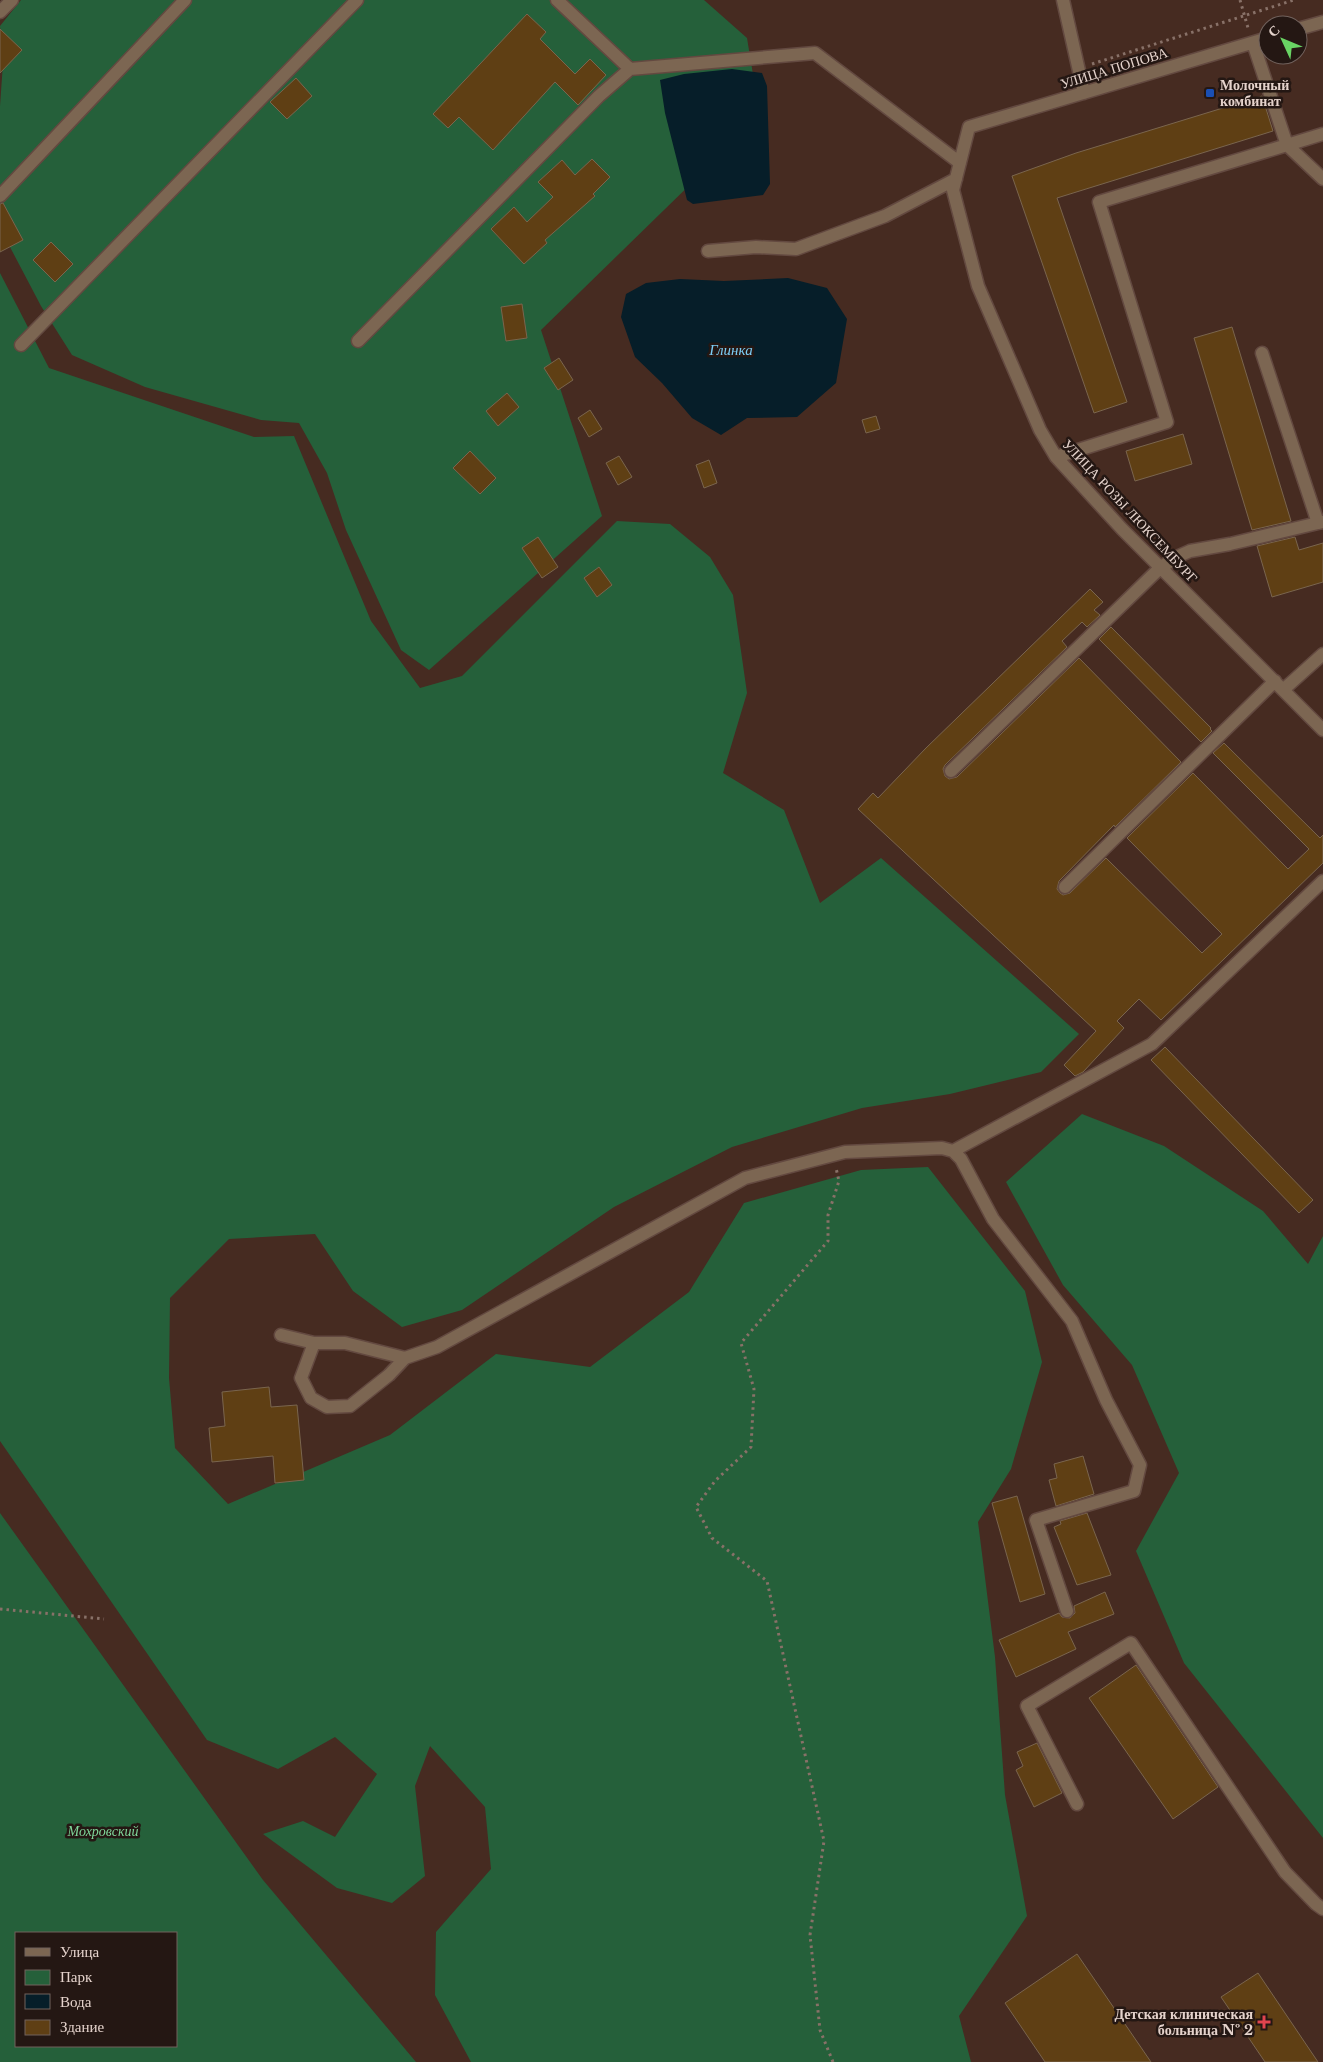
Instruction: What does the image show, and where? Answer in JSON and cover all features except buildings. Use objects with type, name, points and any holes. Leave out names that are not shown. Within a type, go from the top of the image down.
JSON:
[{"type":"street","points":[[0,12],[12,0]]},
{"type":"street","points":[[0,196],[185,0]]},
{"type":"street","points":[[22,345],[356,0]]},
{"type":"street","points":[[557,0],[616,58],[630,69]]},
{"type":"street","points":[[1063,0],[1080,68],[1084,93]]},
{"type":"street","points":[[1308,26],[1323,22]]},
{"type":"street","name":"УЛИЦА ПОПОВА","points":[[969,127],[1258,41]]},
{"type":"street","points":[[1252,43],[1287,145],[1323,179]]},
{"type":"street","points":[[358,341],[599,96],[630,69],[815,53],[960,163]]},
{"type":"street","name":"УЛИЦА РОЗЫ ЛЮКСЕМБУРГ","points":[[969,127],[953,190],[978,286],[1040,430],[1056,457],[1161,567],[1323,730]]},
{"type":"street","points":[[1056,457],[1167,422],[1099,202],[1323,134]]},
{"type":"street","points":[[708,251],[756,247],[796,249],[886,216],[956,179]]},
{"type":"street","points":[[951,771],[1161,567],[1190,551],[1230,544],[1320,522],[1262,353]]},
{"type":"street","points":[[1065,887],[1279,686],[1323,654]]},
{"type":"street","points":[[953,1151],[1152,1044],[1323,882]]},
{"type":"street","points":[[314,1343],[301,1378],[310,1398],[327,1407],[350,1406],[389,1376],[405,1358],[437,1347],[745,1178],[845,1152],[942,1148],[953,1151],[961,1159],[993,1219],[1072,1321],[1106,1400],[1140,1466],[1134,1491],[1036,1520],[1067,1611]]},
{"type":"street","points":[[281,1335],[314,1343],[344,1343],[405,1358]]},
{"type":"street","points":[[1077,1804],[1027,1706],[1131,1643],[1285,1872],[1323,1909]]},
{"type":"path","points":[[1240,0],[1252,43]]},
{"type":"path","points":[[1080,68],[1294,0]]},
{"type":"path","points":[[832,1155],[840,1181],[828,1215],[828,1241],[741,1343],[754,1389],[751,1448],[715,1481],[696,1506],[712,1538],[767,1581],[824,1841],[810,1935],[820,2030],[833,2062]]},
{"type":"path","points":[[0,1609],[104,1619]]},
{"type":"green space","points":[[21,0],[704,0],[747,38],[761,123],[704,171],[541,330],[602,516],[429,670],[401,650],[346,530],[327,473],[299,423],[261,420],[145,387],[72,355],[41,306],[0,228],[0,106],[3,63],[0,26]]},
{"type":"green space","points":[[0,273],[49,368],[254,437],[294,436],[371,621],[420,688],[462,676],[617,521],[670,524],[710,557],[733,595],[747,693],[723,773],[784,810],[820,903],[881,858],[1079,1034],[1041,1072],[950,1094],[862,1108],[732,1147],[614,1207],[462,1310],[402,1327],[353,1291],[315,1234],[229,1239],[170,1298],[169,1378],[175,1448],[228,1504],[390,1435],[496,1354],[590,1367],[689,1292],[744,1203],[861,1170],[928,1167],[1025,1291],[1042,1362],[1011,1469],[978,1522],[995,1657],[1005,1795],[1027,1916],[959,2016],[971,2062],[471,2062],[435,1995],[436,1932],[491,1869],[485,1807],[430,1746],[415,1786],[425,1876],[392,1903],[337,1888],[263,1834],[303,1821],[335,1837],[377,1774],[335,1737],[278,1769],[207,1740],[0,1441]]},
{"type":"green space","points":[[1082,1114],[1164,1146],[1263,1211],[1308,1264],[1323,1236],[1323,1838],[1184,1663],[1136,1551],[1179,1473],[1132,1365],[1063,1285],[1006,1182]]},
{"type":"green space","name":"Мохровский","points":[[0,1513],[263,1880],[416,2062],[0,2062]]},
{"type":"water","points":[[732,69],[762,73],[767,86],[770,184],[763,195],[693,204],[687,200],[665,113],[660,80],[684,74]]},
{"type":"water","name":"Глинка","points":[[788,278],[827,288],[847,319],[836,383],[797,417],[747,418],[721,435],[692,418],[662,383],[635,357],[621,317],[626,294],[646,283],[680,279],[724,281]]},
{"type":"place","name":"Молочный комбинат","points":[[1210,93]]},
{"type":"place","name":"Детская клиническая больница № 2","points":[[1264,2022]]}]
